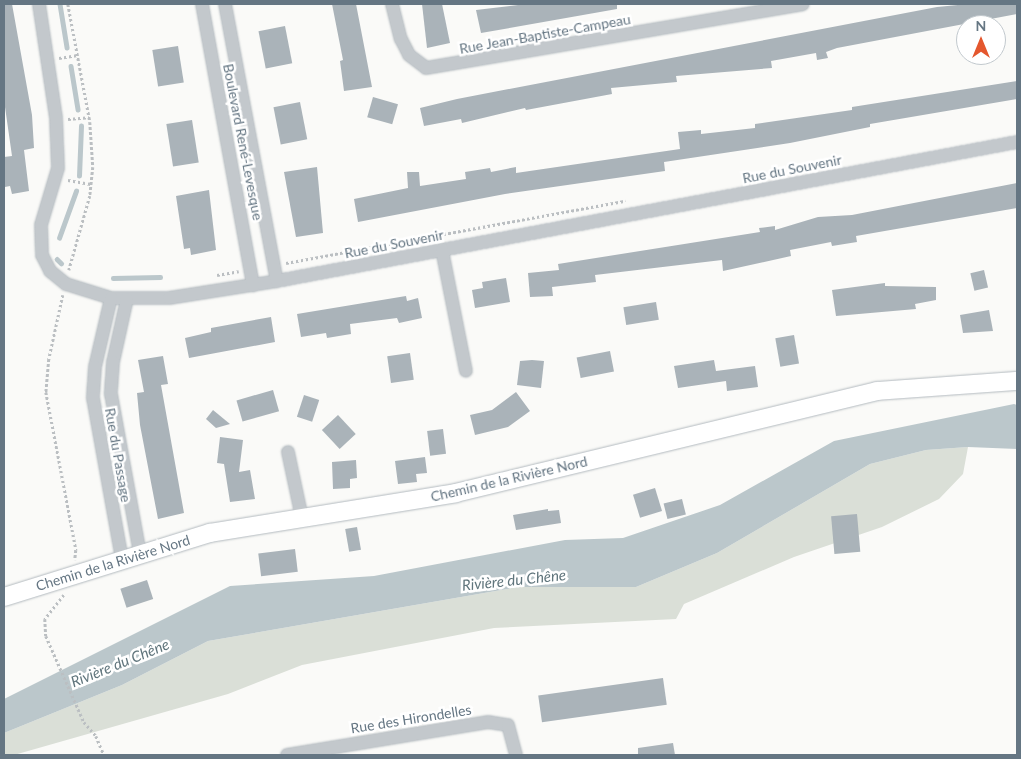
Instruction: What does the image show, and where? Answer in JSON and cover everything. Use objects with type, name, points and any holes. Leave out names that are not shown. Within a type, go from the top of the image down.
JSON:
[{"type":"street","name":"Rue du Souvenir","points":[[38,4],[56,121],[56,178],[40,240],[42,255],[50,271],[66,284],[111,298],[169,298],[277,281],[1017,142]]},
{"type":"street","name":"Boulevard René-Levesque","points":[[202,4],[253,285]]},
{"type":"street","name":"Boulevard René-Levesque","points":[[225,4],[277,281]]},
{"type":"street","name":"Rue Jean-Baptiste-Campeau","points":[[392,4],[400,40],[409,55],[426,68],[803,4]]},
{"type":"street","points":[[442,250],[466,371]]},
{"type":"street","name":"Rue du Passage","points":[[111,298],[96,367],[93,398],[122,559]]},
{"type":"street","name":"Rue du Passage","points":[[127,299],[113,362],[111,394],[140,553]]},
{"type":"street","name":"Chemin de la Rivière Nord","points":[[4,597],[140,553],[210,533],[456,493],[877,391],[1017,381]]},
{"type":"street","points":[[288,452],[302,518]]},
{"type":"street","name":"Rue des Hirondelles","points":[[287,755],[499,722],[508,725],[516,755]]},
{"type":"path","points":[[68,4],[89,117],[92,184],[52,341],[46,392],[76,550],[75,561]]},
{"type":"path","points":[[47,60],[78,55]]},
{"type":"path","points":[[56,121],[89,117]]},
{"type":"path","points":[[56,178],[92,184]]},
{"type":"path","points":[[274,265],[627,200]]},
{"type":"path","points":[[209,277],[250,269]]},
{"type":"path","points":[[64,588],[61,601],[45,619],[47,639],[84,722],[96,736],[104,755]]},
{"type":"shaded area","points":[[968,447],[963,474],[939,499],[882,527],[794,557],[684,604],[676,619],[494,628],[302,665],[228,694],[14,755],[4,755],[4,733],[122,685],[208,641],[518,587],[636,587],[717,553],[870,464],[926,450]]},
{"type":"water","name":"Rivière du Chêne","points":[[1014,404],[1017,405],[1017,449],[968,447],[926,450],[870,464],[717,553],[636,587],[518,587],[208,641],[122,685],[4,733],[4,699],[230,586],[374,576],[565,540],[623,538],[720,505],[834,441]]},
{"type":"building","points":[[4,4],[12,4],[32,115],[34,148],[24,150],[29,191],[12,194],[10,186],[5,187],[4,179],[4,157],[12,156],[4,100]]},
{"type":"building","points":[[332,4],[356,4],[372,87],[344,91],[340,61],[343,60]]},
{"type":"building","points":[[422,4],[442,4],[450,43],[427,48]]},
{"type":"building","points":[[526,4],[617,4],[617,9],[481,33],[476,10]]},
{"type":"building","points":[[968,4],[1017,4],[1017,14],[1006,16],[956,15],[956,26],[837,48],[826,52],[828,58],[817,60],[816,53],[771,61],[772,68],[676,76],[677,82],[611,88],[612,94],[526,110],[525,108],[462,123],[461,119],[424,126],[420,108],[457,99],[937,7]]},
{"type":"building","points":[[285,26],[292,63],[266,68],[258,31]]},
{"type":"building","points":[[178,46],[184,83],[158,87],[152,50]]},
{"type":"building","points":[[1017,81],[1017,99],[870,124],[870,127],[790,143],[664,162],[665,171],[505,194],[358,222],[354,199],[408,188],[407,172],[419,172],[420,186],[466,179],[465,172],[490,168],[491,172],[516,167],[516,173],[680,149],[678,132],[701,130],[701,134],[755,128],[755,124],[852,110],[852,107]]},
{"type":"building","points":[[373,97],[398,104],[392,124],[367,117]]},
{"type":"building","points":[[300,102],[307,139],[281,144],[273,107]]},
{"type":"building","points":[[192,120],[199,162],[173,167],[166,124]]},
{"type":"building","points":[[317,167],[323,233],[296,237],[284,172]]},
{"type":"building","points":[[1017,183],[1017,208],[856,236],[857,242],[832,246],[831,242],[790,250],[791,256],[723,271],[722,260],[595,275],[596,282],[552,287],[553,296],[530,297],[528,273],[559,270],[558,264],[760,232],[759,228],[775,226],[775,230],[818,217],[852,215]]},
{"type":"building","points":[[209,190],[216,250],[191,255],[190,248],[184,249],[176,196]]},
{"type":"building","points":[[984,270],[988,288],[974,291],[970,273]]},
{"type":"building","points":[[506,278],[510,302],[475,308],[472,290],[483,288],[482,282]]},
{"type":"building","points":[[885,283],[885,286],[936,287],[936,300],[915,304],[916,309],[836,316],[832,290]]},
{"type":"building","points":[[406,296],[407,301],[418,298],[422,318],[399,323],[397,318],[350,324],[351,334],[327,338],[326,333],[301,337],[297,314]]},
{"type":"building","points":[[656,302],[659,320],[626,325],[623,307]]},
{"type":"building","points":[[989,310],[993,331],[963,333],[960,315]]},
{"type":"building","points":[[271,317],[275,342],[189,358],[185,338],[211,332],[211,328]]},
{"type":"building","points":[[794,335],[799,364],[780,367],[775,338]]},
{"type":"building","points":[[610,351],[614,372],[581,378],[577,357]]},
{"type":"building","points":[[410,353],[414,380],[391,383],[387,356]]},
{"type":"building","points":[[163,356],[168,384],[161,385],[184,513],[158,519],[140,425],[137,393],[144,392],[138,360]]},
{"type":"building","points":[[714,360],[716,371],[755,366],[758,387],[727,391],[726,381],[678,388],[674,366]]},
{"type":"building","points":[[520,361],[544,361],[541,388],[517,385]]},
{"type":"building","points":[[273,390],[279,411],[243,422],[236,400]]},
{"type":"building","points":[[516,392],[530,411],[508,427],[475,435],[470,415],[492,410]]},
{"type":"building","points":[[304,395],[319,400],[312,422],[297,417]]},
{"type":"building","points":[[213,410],[230,424],[216,428],[206,419]]},
{"type":"building","points":[[338,415],[356,434],[340,449],[322,430]]},
{"type":"building","points":[[443,429],[446,454],[430,456],[427,431]]},
{"type":"building","points":[[220,437],[243,440],[239,472],[250,470],[255,499],[230,502],[224,464],[217,463]]},
{"type":"building","points":[[425,457],[427,473],[416,474],[417,482],[398,484],[395,461]]},
{"type":"building","points":[[356,460],[357,478],[350,479],[350,488],[333,489],[332,462]]},
{"type":"building","points":[[655,488],[662,511],[640,518],[633,495]]},
{"type":"building","points":[[682,499],[686,515],[667,519],[664,504]]},
{"type":"building","points":[[548,509],[548,511],[559,510],[561,523],[516,530],[513,515]]},
{"type":"building","points":[[857,514],[860,552],[834,554],[831,516]]},
{"type":"building","points":[[357,527],[361,550],[349,552],[345,529]]},
{"type":"building","points":[[295,549],[298,572],[261,576],[258,554]]},
{"type":"building","points":[[147,580],[153,599],[127,608],[120,589]]},
{"type":"building","points":[[663,678],[667,705],[542,722],[538,696]]},
{"type":"building","points":[[673,743],[675,755],[638,755],[638,748]]},
{"type":"waterway","points":[[60,4],[67,47]]},
{"type":"waterway","points":[[71,66],[78,109]]},
{"type":"waterway","points":[[79,176],[81,126]]},
{"type":"waterway","points":[[59,238],[76,191]]},
{"type":"waterway","points":[[57,259],[61,263]]},
{"type":"waterway","points":[[113,278],[160,277]]}]
